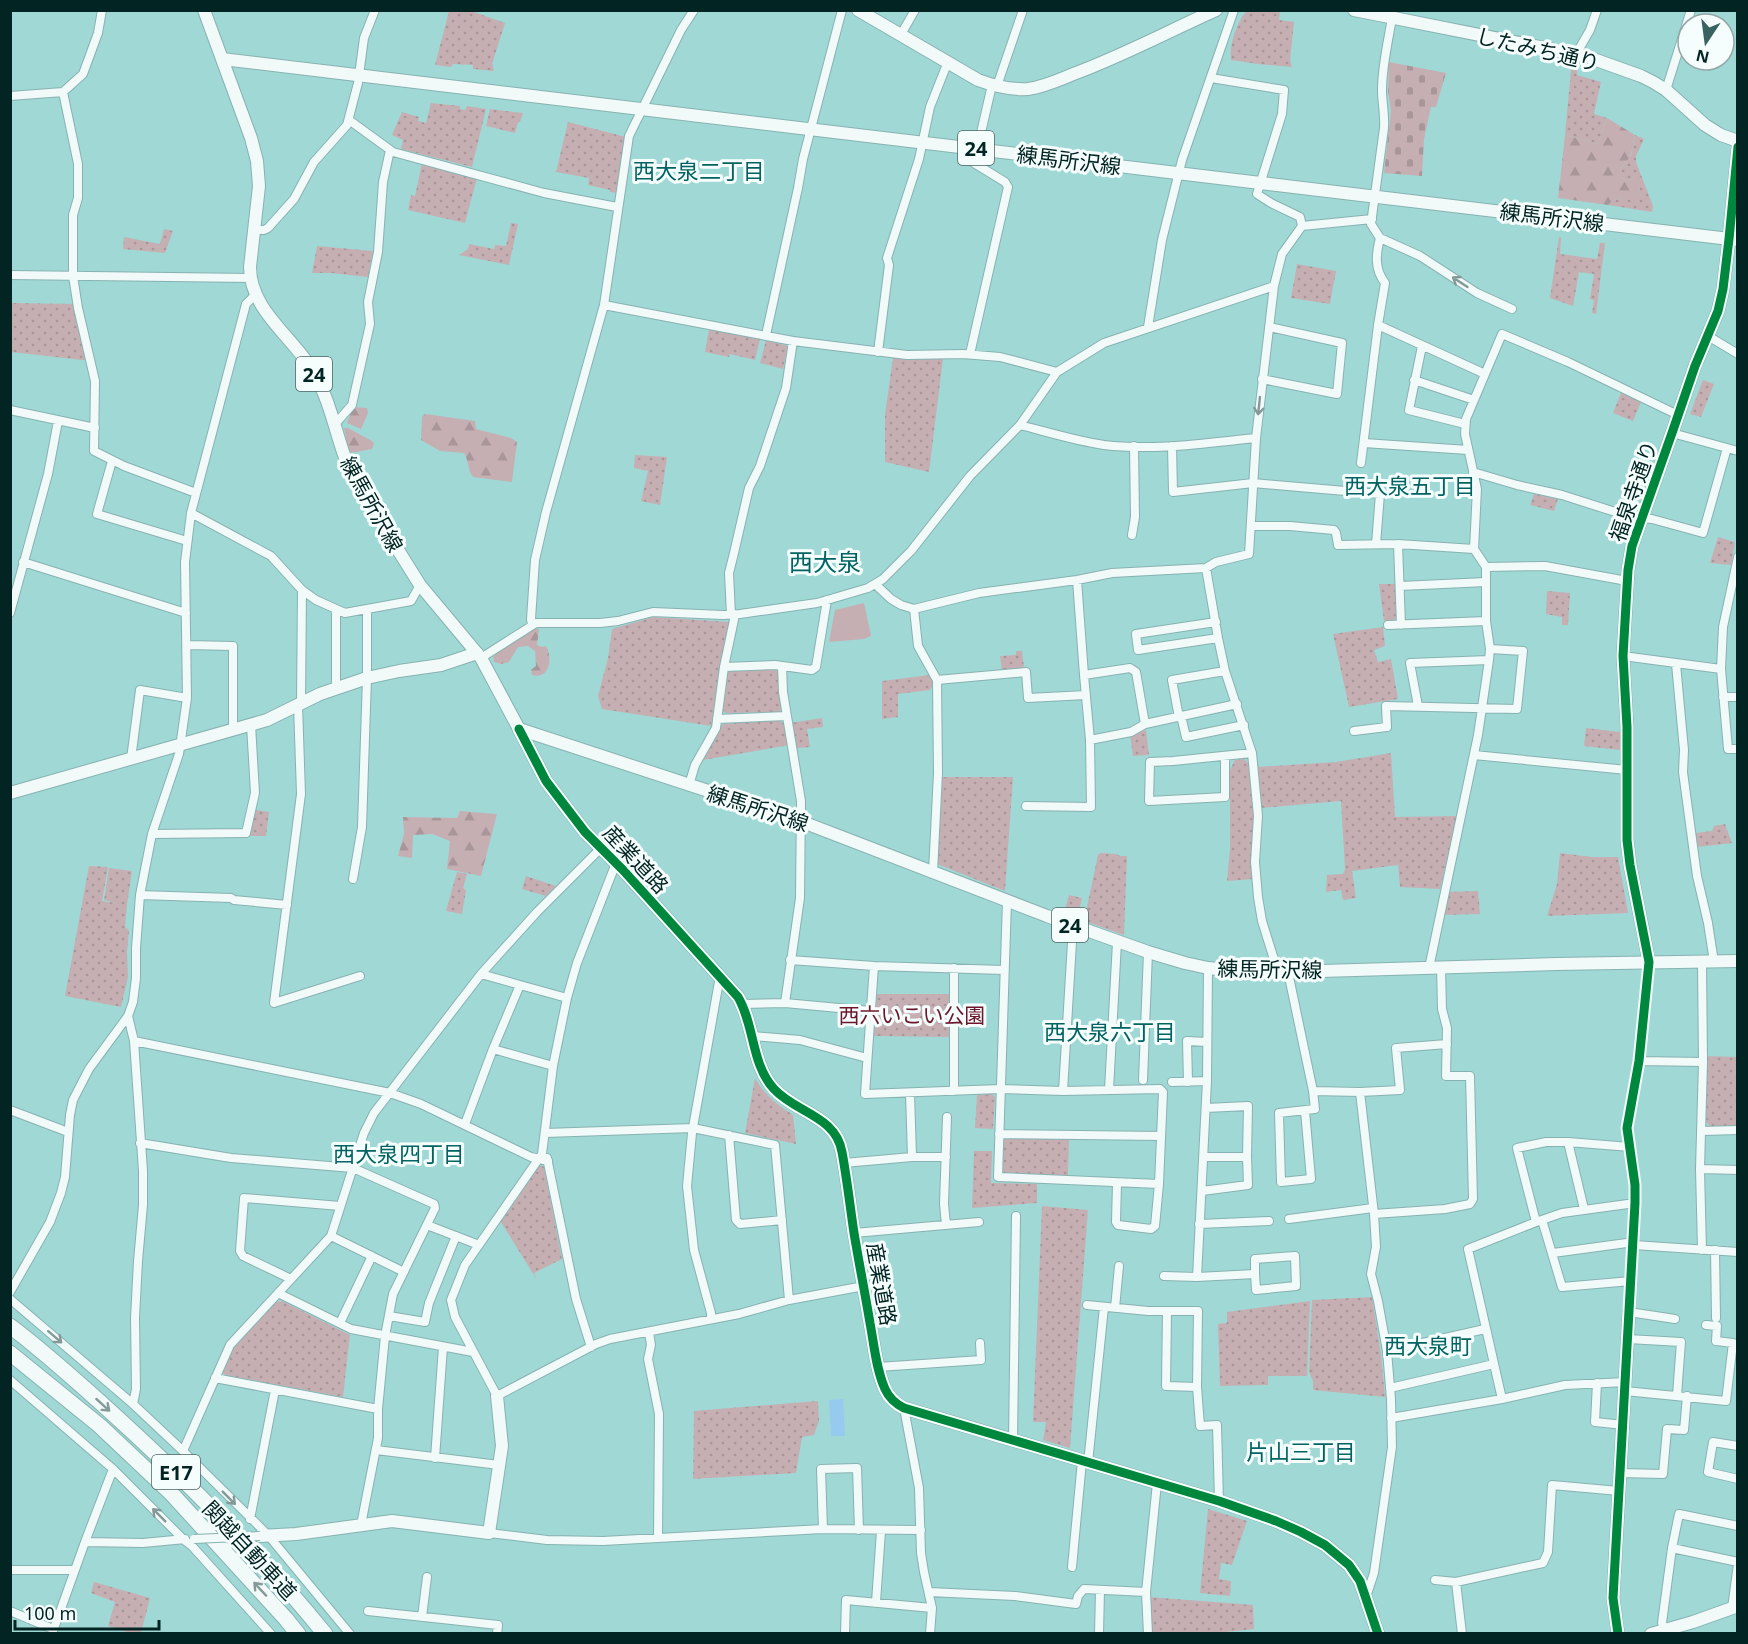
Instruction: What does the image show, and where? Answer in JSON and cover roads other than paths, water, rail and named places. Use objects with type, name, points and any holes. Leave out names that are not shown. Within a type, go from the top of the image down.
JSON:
[{"type":"highway","name":"関越自動車道","points":[[10,1326],[121,1421],[195,1490],[248,1545],[325,1634]]},
{"type":"highway","name":"関越自動車道","points":[[10,1353],[100,1426],[171,1493],[298,1634]]},
{"type":"street","points":[[10,96],[63,92],[83,74],[99,33],[102,10]]},
{"type":"street","name":"練馬所沢線","points":[[204,10],[251,138],[257,161],[259,186],[250,278],[255,296],[313,371],[336,424],[347,465],[353,478],[420,585],[479,656],[519,729],[800,821],[1117,942],[1208,968],[1256,973],[1737,961]]},
{"type":"street","points":[[254,230],[268,228],[294,199],[314,162],[347,125],[359,75],[364,38],[375,10]]},
{"type":"street","points":[[766,335],[810,128],[842,10]]},
{"type":"street","points":[[858,10],[978,80],[1014,89],[1048,84],[1099,65],[1216,10]]},
{"type":"street","points":[[900,36],[915,10]]},
{"type":"street","points":[[970,354],[1008,188],[1005,182],[974,163],[995,86],[1023,10]]},
{"type":"street","points":[[1148,327],[1162,240],[1179,173],[1234,10]]},
{"type":"street","points":[[1578,54],[1597,10]]},
{"type":"street","points":[[1666,90],[1691,10]]},
{"type":"street","name":"したみち通り","points":[[1360,11],[1578,54],[1641,76],[1666,90],[1705,125],[1737,141]]},
{"type":"street","points":[[532,625],[535,560],[546,512],[604,305],[629,136],[690,12]]},
{"type":"street","points":[[1361,463],[1385,283],[1379,275],[1376,256],[1380,236],[1371,224],[1385,113],[1382,92],[1383,65],[1392,18]]},
{"type":"street","name":"練馬所沢線","points":[[222,59],[1733,239]]},
{"type":"street","points":[[878,352],[890,265],[887,258],[919,159],[930,107],[947,64]]},
{"type":"street","points":[[875,584],[891,599],[914,609],[979,593],[1112,573],[1206,568],[1216,562],[1249,554],[1256,438],[1274,286],[1282,254],[1302,226],[1300,217],[1258,196],[1257,192],[1282,114],[1284,90],[1211,78]]},
{"type":"street","points":[[63,92],[78,164],[78,198],[73,215],[74,276],[78,308],[95,381],[94,451],[112,461],[196,493]]},
{"type":"street","points":[[349,120],[390,150],[528,189],[617,207]]},
{"type":"street","name":"福泉寺通り","points":[[1648,962],[1628,848],[1623,656],[1627,581],[1632,546],[1695,366],[1716,317],[1733,239],[1737,147]]},
{"type":"street","points":[[336,424],[352,405],[370,324],[368,302],[378,252],[383,182],[390,150]]},
{"type":"street","points":[[1302,226],[1372,219]]},
{"type":"street","points":[[1380,238],[1420,256],[1477,293],[1512,309]]},
{"type":"street","points":[[10,275],[250,278]]},
{"type":"street","points":[[10,793],[267,720],[336,688],[367,678],[479,656],[532,625],[618,621],[653,612],[733,615],[827,600],[860,591],[875,584],[891,572],[911,551],[970,476],[1020,425],[1057,372],[1104,343],[1274,286]]},
{"type":"street","points":[[10,1292],[50,1222],[61,1193],[65,1178],[73,1100],[81,1081],[128,1016],[133,1002],[140,895],[152,834],[181,745],[187,698],[185,571],[191,513],[246,304],[255,296]]},
{"type":"street","points":[[604,305],[793,341],[907,355],[970,354],[1000,357],[1057,372]]},
{"type":"street","points":[[1378,325],[1485,374]]},
{"type":"street","points":[[1262,379],[1337,394],[1342,343],[1269,327]]},
{"type":"street","points":[[1289,1219],[1374,1211],[1444,1209],[1470,1204],[1473,1199],[1470,1076],[1446,1076],[1448,1028],[1442,1009],[1435,968],[1474,755],[1490,649],[1486,621],[1486,567],[1474,549],[1477,489],[1465,434],[1465,424],[1503,334],[1568,362],[1678,415]]},
{"type":"street","points":[[1708,336],[1737,354]]},
{"type":"street","points":[[689,785],[695,765],[716,728],[733,615],[729,573],[749,488],[760,466],[786,388],[793,341]]},
{"type":"street","points":[[1422,346],[1409,410],[1465,424]]},
{"type":"street","points":[[1414,380],[1474,400]]},
{"type":"street","points":[[10,410],[95,428]]},
{"type":"street","points":[[10,613],[48,474],[58,421]]},
{"type":"street","points":[[1020,425],[1104,445],[1134,447],[1256,438]]},
{"type":"street","points":[[1672,433],[1737,451]]},
{"type":"street","points":[[1364,443],[1468,450]]},
{"type":"street","points":[[1172,446],[1173,492],[1253,483],[1380,494],[1376,544]]},
{"type":"street","points":[[1132,535],[1135,517],[1134,447]]},
{"type":"street","points":[[1473,472],[1562,495],[1631,517],[1652,519],[1703,533],[1727,448]]},
{"type":"street","points":[[112,461],[97,514],[187,542]]},
{"type":"street","points":[[191,513],[271,556],[302,590],[316,600],[345,613],[411,601],[420,585]]},
{"type":"street","points":[[1251,526],[1290,526],[1334,530],[1338,545],[1398,544],[1474,549]]},
{"type":"street","points":[[1398,544],[1401,625]]},
{"type":"street","points":[[1737,557],[1723,627],[1721,669],[1728,749],[1737,749]]},
{"type":"street","points":[[23,562],[186,613]]},
{"type":"street","points":[[1486,567],[1545,566],[1627,581]]},
{"type":"street","points":[[1206,568],[1226,671],[1252,753],[1258,816],[1255,862],[1262,921],[1283,972],[1316,1109],[1279,1113],[1281,1182],[1311,1179],[1305,1111]]},
{"type":"street","points":[[1026,806],[1091,807],[1090,740],[1077,580]]},
{"type":"street","points":[[1400,586],[1486,582]]},
{"type":"street","points":[[302,590],[299,704],[301,794],[274,1003],[360,976]]},
{"type":"street","points":[[724,667],[782,666],[812,670],[816,667],[827,600]]},
{"type":"street","points":[[336,609],[336,688]]},
{"type":"street","points":[[914,609],[918,646],[937,680],[938,773],[933,872]]},
{"type":"street","points":[[353,879],[362,827],[367,610]]},
{"type":"street","points":[[1388,625],[1486,621]]},
{"type":"street","points":[[1216,622],[1136,634],[1138,650],[1218,638]]},
{"type":"street","points":[[187,645],[233,646],[233,730]]},
{"type":"street","points":[[1354,731],[1387,727],[1386,706],[1517,709],[1523,651],[1490,649]]},
{"type":"street","points":[[1623,656],[1721,669]]},
{"type":"street","points":[[1418,706],[1410,663],[1489,660]]},
{"type":"street","points":[[1676,664],[1684,750],[1684,783],[1696,876],[1708,923],[1700,1169],[1702,1250]]},
{"type":"street","points":[[782,666],[783,692],[801,801],[800,892],[784,1003]]},
{"type":"street","points":[[1084,675],[1130,668],[1136,672],[1145,724]]},
{"type":"street","points":[[1226,671],[1173,680],[1186,737],[1244,725]]},
{"type":"street","points":[[937,680],[1026,672],[1028,698],[1086,695]]},
{"type":"street","points":[[131,759],[140,690],[187,698]]},
{"type":"street","points":[[1724,697],[1737,697]]},
{"type":"street","points":[[1090,740],[1131,732],[1145,724],[1236,704]]},
{"type":"street","points":[[717,719],[787,716]]},
{"type":"street","points":[[152,834],[246,833],[255,794],[251,725]]},
{"type":"street","name":"産業道路","points":[[519,729],[546,781],[585,832],[732,989],[742,1004],[760,1067],[771,1086],[778,1094],[831,1128],[839,1139],[878,1367],[886,1392],[895,1403],[904,1408]]},
{"type":"street","points":[[1225,756],[1225,797],[1149,801],[1150,762],[1252,753]]},
{"type":"street","points":[[1474,755],[1627,770]]},
{"type":"street","points":[[183,1451],[230,1345],[331,1236],[364,1133],[374,1113],[481,974],[537,912],[601,848]]},
{"type":"street","points":[[489,1533],[502,1436],[497,1396],[455,1317],[451,1302],[465,1265],[542,1154],[553,1066],[567,998],[577,963],[616,863]]},
{"type":"street","points":[[140,895],[231,898],[287,905]]},
{"type":"street","points":[[1007,901],[998,1177],[1159,1184]]},
{"type":"street","points":[[1063,1092],[1073,926]]},
{"type":"street","points":[[1109,1090],[1117,942]]},
{"type":"street","points":[[1143,1080],[1148,952]]},
{"type":"street","points":[[790,960],[874,966],[1004,970]]},
{"type":"street","points":[[1618,1634],[1612,1598],[1624,1425],[1635,1203],[1635,1185],[1627,1128],[1639,1060],[1648,962]]},
{"type":"street","points":[[874,966],[865,1094],[1000,1089],[1063,1092],[1160,1089],[1163,1092],[1155,1226],[1151,1229],[1118,1225],[1116,1222],[1118,1183]]},
{"type":"street","points":[[954,968],[954,1091]]},
{"type":"street","points":[[1197,1277],[1207,1080],[1208,968]]},
{"type":"street","points":[[481,974],[567,998]]},
{"type":"street","points":[[711,1319],[694,1250],[687,1185],[693,1128],[720,976]]},
{"type":"street","points":[[465,1124],[520,985]]},
{"type":"street","points":[[742,1004],[784,1003],[871,1011]]},
{"type":"street","points":[[128,1016],[134,1041],[143,1171],[143,1205],[135,1318],[136,1389],[133,1404]]},
{"type":"street","points":[[753,1036],[800,1040],[867,1058]]},
{"type":"street","points":[[134,1041],[390,1093],[421,1104],[538,1160],[548,1161]]},
{"type":"street","points":[[1188,1082],[1187,1041],[1207,1042]]},
{"type":"street","points":[[1313,1091],[1400,1090],[1396,1048],[1447,1044]]},
{"type":"street","points":[[493,1049],[553,1066]]},
{"type":"street","points":[[1639,1060],[1703,1062]]},
{"type":"street","points":[[1172,1082],[1207,1080]]},
{"type":"street","points":[[1360,1092],[1374,1211],[1376,1247],[1371,1274],[1387,1352],[1391,1418],[1390,1458],[1374,1573],[1366,1597]]},
{"type":"street","points":[[910,1093],[912,1157]]},
{"type":"street","points":[[1202,1191],[1248,1185],[1248,1106],[1206,1108]]},
{"type":"street","points":[[10,1110],[68,1132]]},
{"type":"street","points":[[946,1225],[944,1204],[947,1116]]},
{"type":"street","points":[[544,1133],[693,1128],[775,1145],[789,1300]]},
{"type":"street","points":[[1702,1131],[1737,1131]]},
{"type":"street","points":[[999,1134],[1161,1136]]},
{"type":"street","points":[[729,1135],[736,1220],[740,1224],[782,1220]]},
{"type":"street","points":[[1630,1147],[1546,1142],[1517,1148],[1539,1221],[1553,1253],[1562,1287],[1631,1281]]},
{"type":"street","points":[[1569,1142],[1584,1209]]},
{"type":"street","points":[[140,1143],[231,1158],[353,1168],[434,1203],[435,1208],[393,1294],[385,1336],[378,1409],[378,1438],[361,1525]]},
{"type":"street","points":[[544,1146],[576,1299],[591,1347]]},
{"type":"street","points":[[844,1163],[912,1157],[946,1157]]},
{"type":"street","points":[[1204,1157],[1247,1157]]},
{"type":"street","points":[[1700,1169],[1737,1170]]},
{"type":"street","points":[[291,1279],[243,1256],[240,1251],[244,1198],[340,1206]]},
{"type":"street","points":[[1502,1399],[1468,1249],[1539,1221],[1584,1209],[1635,1203]]},
{"type":"street","points":[[1013,1441],[1016,1216]]},
{"type":"street","points":[[1199,1224],[1269,1221]]},
{"type":"street","points":[[854,1233],[979,1222]]},
{"type":"street","points":[[427,1225],[479,1245]]},
{"type":"street","points":[[331,1236],[404,1272]]},
{"type":"street","points":[[389,1316],[425,1322],[429,1303],[456,1236]]},
{"type":"street","points":[[1553,1253],[1634,1244],[1737,1252]]},
{"type":"street","points":[[1715,1250],[1716,1318]]},
{"type":"street","points":[[339,1323],[372,1256]]},
{"type":"street","points":[[1294,1256],[1296,1286],[1256,1290],[1255,1274],[1255,1259],[1294,1256]]},
{"type":"street","points":[[1115,1308],[1119,1266]]},
{"type":"street","points":[[1164,1276],[1255,1274]]},
{"type":"street","points":[[497,1396],[610,1339],[864,1286]]},
{"type":"street","points":[[278,1293],[351,1329],[473,1352]]},
{"type":"street","points":[[10,1299],[133,1404],[183,1451],[250,1519],[350,1634]]},
{"type":"street","points":[[1087,1305],[1148,1311],[1198,1311],[1197,1387],[1200,1426],[1217,1425],[1219,1501]]},
{"type":"street","points":[[1072,1567],[1104,1306]]},
{"type":"street","points":[[1167,1311],[1166,1386],[1197,1387]]},
{"type":"street","points":[[1629,1312],[1675,1319]]},
{"type":"street","points":[[1391,1418],[1502,1399],[1565,1385],[1597,1383],[1726,1401],[1733,1343],[1716,1341],[1717,1326],[1706,1325]]},
{"type":"street","points":[[1387,1352],[1485,1329]]},
{"type":"street","points":[[649,1332],[651,1346],[648,1359],[658,1413],[658,1538]]},
{"type":"street","points":[[1628,1339],[1681,1342],[1677,1395]]},
{"type":"street","points":[[878,1367],[981,1360],[980,1343]]},
{"type":"street","points":[[435,1458],[443,1347]]},
{"type":"street","points":[[1390,1388],[1494,1364]]},
{"type":"street","points":[[215,1378],[378,1409]]},
{"type":"street","points":[[10,1380],[112,1469],[192,1546],[271,1634]]},
{"type":"street","points":[[1597,1383],[1595,1422],[1624,1425]]},
{"type":"street","points":[[250,1519],[275,1390]]},
{"type":"street","points":[[1620,1473],[1663,1474],[1667,1430],[1684,1430],[1687,1396]]},
{"type":"street","points":[[930,1634],[932,1608],[924,1572],[919,1488],[904,1408],[1219,1501],[1276,1521],[1324,1545],[1349,1565],[1360,1581],[1378,1634]]},
{"type":"street","points":[[1737,1446],[1713,1442],[1708,1472],[1737,1479]]},
{"type":"street","points":[[376,1450],[499,1466]]},
{"type":"street","points":[[823,1529],[821,1469],[857,1468],[859,1530]]},
{"type":"street","points":[[10,1611],[53,1631],[112,1469]]},
{"type":"street","points":[[1148,1634],[1146,1592],[1157,1483]]},
{"type":"street","points":[[1435,1580],[1456,1582],[1543,1563],[1548,1552],[1552,1485],[1619,1491]]},
{"type":"street","points":[[1665,1630],[1662,1623],[1679,1514],[1737,1526]]},
{"type":"street","points":[[85,1542],[143,1543],[296,1534],[392,1521],[547,1540],[603,1541],[823,1529],[921,1530]]},
{"type":"street","points":[[876,1602],[881,1531]]},
{"type":"street","points":[[1651,1634],[1665,1630],[1694,1628],[1735,1607],[1737,1563],[1672,1548]]},
{"type":"street","points":[[10,1570],[74,1570]]},
{"type":"street","points":[[422,1617],[427,1577]]},
{"type":"street","points":[[1456,1582],[1462,1634]]},
{"type":"street","points":[[929,1592],[1015,1596],[1076,1604],[1078,1596],[1084,1589],[1146,1592]]},
{"type":"street","points":[[1099,1634],[1100,1590]]},
{"type":"street","points":[[845,1634],[846,1599],[932,1608]]},
{"type":"street","points":[[369,1611],[498,1625],[497,1634]]},
{"type":"water","points":[[843,1399],[845,1436],[831,1436],[829,1400]]},
{"type":"district","name":"西大泉二丁目","points":[[699,170]]},
{"type":"district","name":"西大泉五丁目","points":[[1410,485]]},
{"type":"district","name":"西大泉","points":[[825,561]]},
{"type":"district","name":"西大泉六丁目","points":[[1110,1031]]},
{"type":"district","name":"西大泉四丁目","points":[[399,1153]]},
{"type":"district","name":"西大泉町","points":[[1428,1345]]},
{"type":"district","name":"片山三丁目","points":[[1301,1451]]},
{"type":"park label","name":"西六いこい公園","points":[[912,1015]]}]
